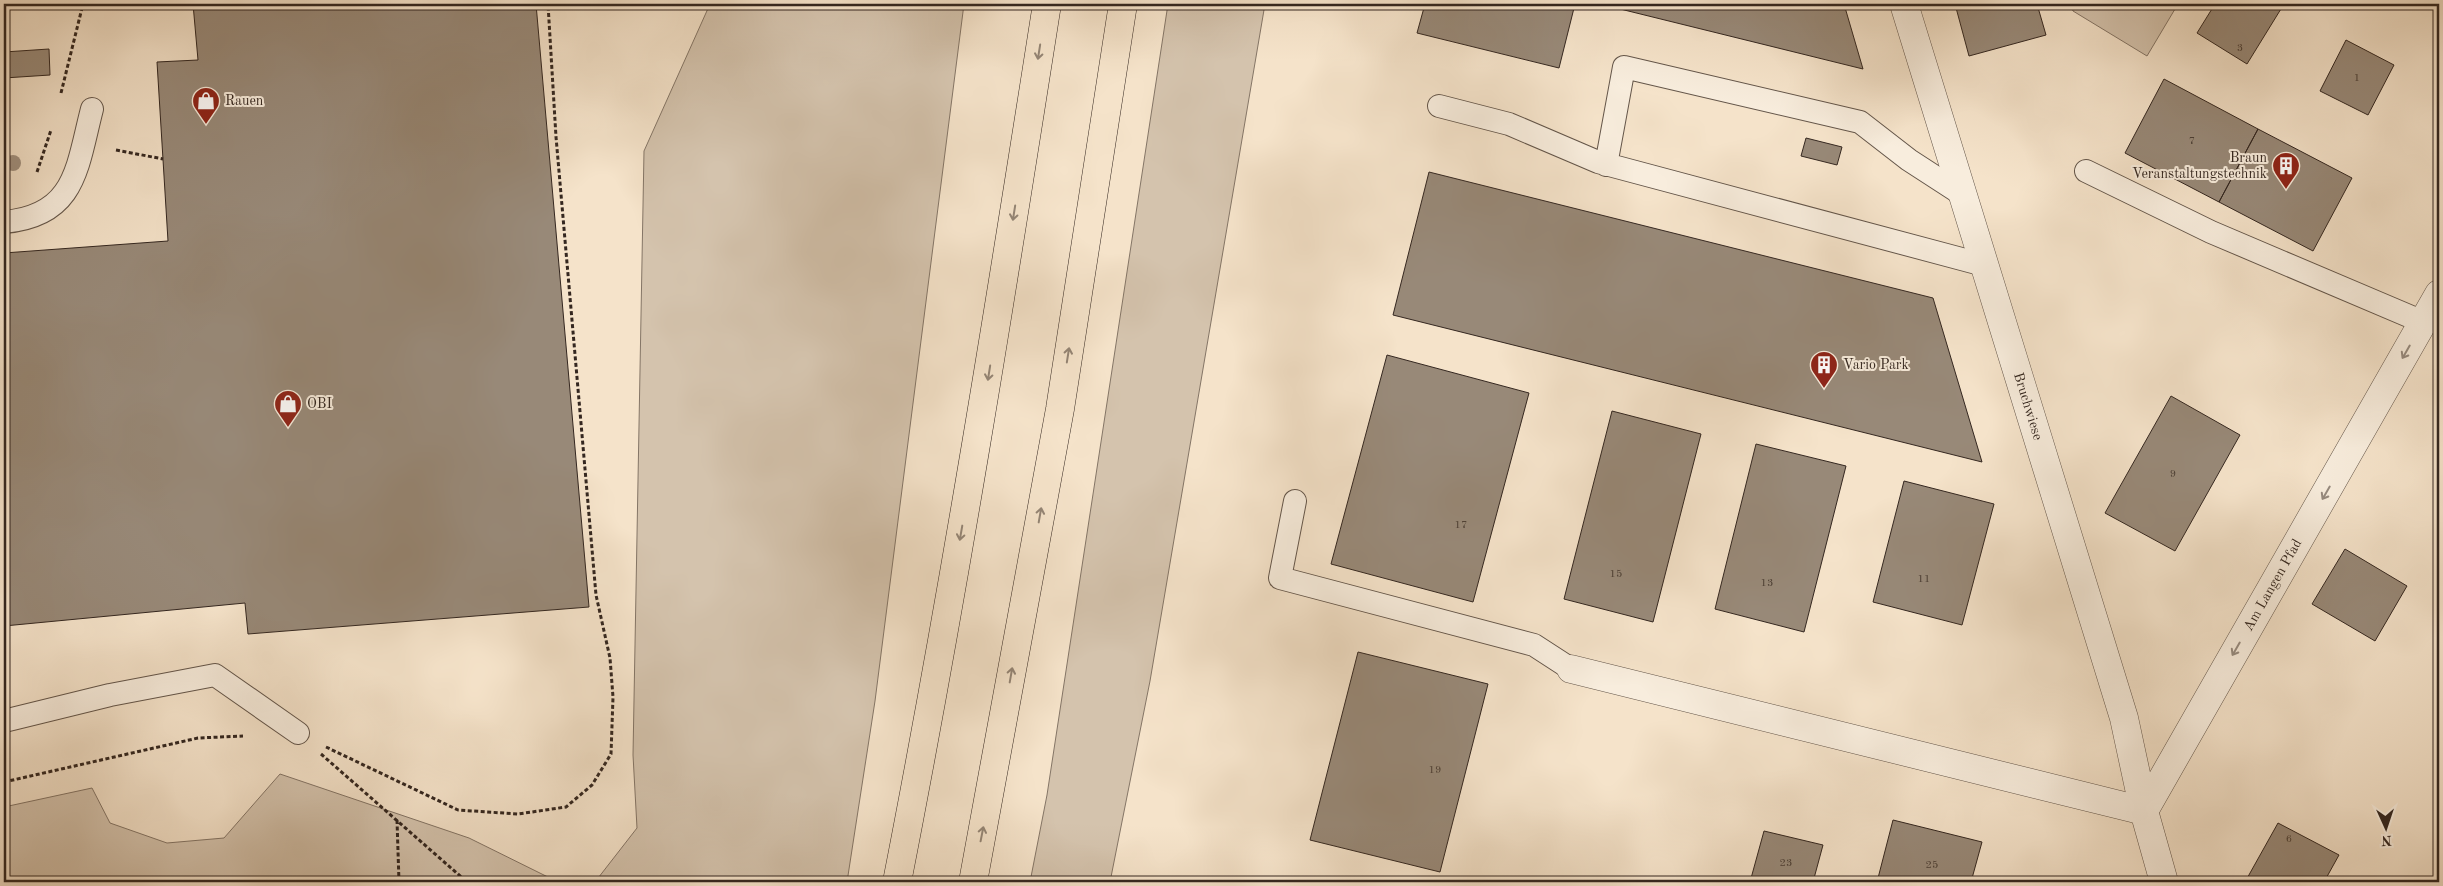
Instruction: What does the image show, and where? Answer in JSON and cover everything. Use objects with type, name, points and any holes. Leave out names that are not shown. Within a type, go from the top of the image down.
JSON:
[{"type":"highway","points":[[897,882],[923,749],[986,390],[1046,4]]},
{"type":"highway","points":[[973,882],[1060,408],[1123,4]]},
{"type":"street","name":"Bruchwiese","points":[[1904,4],[2124,718],[2144,812]]},
{"type":"street","name":"Am Langen Pfad","points":[[2144,812],[2439,294]]},
{"type":"street","points":[[1572,670],[2144,812],[2164,882]]},
{"type":"lane","points":[[1606,164],[1624,67],[1860,122],[1909,160],[1963,195]]},
{"type":"lane","points":[[1439,106],[1509,124],[1606,164],[1984,265]]},
{"type":"lane","points":[[4,222],[24,220],[57,203],[75,177],[92,109]]},
{"type":"lane","points":[[2086,171],[2211,232],[2423,322]]},
{"type":"lane","points":[[1295,501],[1280,578],[1534,645],[1572,670]]},
{"type":"lane","points":[[4,721],[110,695],[215,675],[298,734]]},
{"type":"path","points":[[59,103],[83,4]]},
{"type":"path","points":[[4,782],[198,738],[298,734],[458,810],[518,814],[566,807],[592,785],[612,754],[613,697],[610,658],[595,585],[557,147],[548,4]]},
{"type":"path","points":[[34,178],[52,125]]},
{"type":"path","points":[[298,734],[468,882]]},
{"type":"path","points":[[396,820],[399,882]]},
{"type":"shaded area","points":[[710,4],[964,4],[875,701],[847,882],[595,882],[637,828],[633,755],[644,151]]},
{"type":"shaded area","points":[[1168,4],[1265,4],[1150,681],[1110,882],[1030,882],[1047,795]]},
{"type":"shaded area","points":[[2071,4],[2178,4],[2147,56],[2073,11]]},
{"type":"shaded area","points":[[280,774],[469,838],[558,882],[4,882],[4,807],[92,788],[110,823],[167,843],[224,838]]},
{"type":"building","name":"OBI","points":[[193,4],[536,4],[589,607],[248,634],[245,603],[4,626],[4,253],[168,241],[157,62],[198,60]]},
{"type":"building","points":[[1425,4],[1575,4],[1559,68],[1417,33]]},
{"type":"building","points":[[1600,4],[1844,4],[1863,69]]},
{"type":"building","points":[[1955,4],[2037,4],[2046,35],[1969,56]]},
{"type":"building","points":[[2215,4],[2284,4],[2247,64],[2197,33]]},
{"type":"building","points":[[2346,40],[2394,65],[2368,115],[2320,91]]},
{"type":"building","points":[[49,49],[50,75],[4,78],[4,52]]},
{"type":"building","points":[[2164,79],[2258,129],[2219,202],[2125,153]]},
{"type":"building","name":"Braun Veranstaltungstechnik","points":[[2258,129],[2352,178],[2313,251],[2219,202]]},
{"type":"building","points":[[1806,138],[1842,147],[1837,165],[1801,156]]},
{"type":"building","name":"Vario Park","points":[[1429,172],[1933,298],[1982,462],[1393,315]]},
{"type":"building","points":[[1387,355],[1529,393],[1473,602],[1331,564]]},
{"type":"building","points":[[2171,396],[2240,435],[2175,551],[2105,513]]},
{"type":"building","points":[[1612,411],[1701,434],[1653,622],[1564,599]]},
{"type":"building","points":[[1756,444],[1846,466],[1804,632],[1715,609]]},
{"type":"building","points":[[1904,481],[1994,504],[1962,625],[1873,602]]},
{"type":"building","points":[[2345,549],[2407,586],[2375,641],[2312,604]]},
{"type":"building","points":[[1358,652],[1488,684],[1440,872],[1310,840]]},
{"type":"building","points":[[1893,820],[1982,842],[1971,882],[1877,882]]},
{"type":"building","points":[[2278,823],[2339,855],[2324,882],[2245,882]]},
{"type":"building","points":[[1764,831],[1823,845],[1813,882],[1750,882]]},
{"type":"place","name":"Rauen","points":[[206,125]]},
{"type":"place","name":"Braun Veranstaltungstechnik","points":[[2286,190]]},
{"type":"place","name":"Vario Park","points":[[1824,389]]},
{"type":"place","name":"OBI","points":[[288,428]]}]
